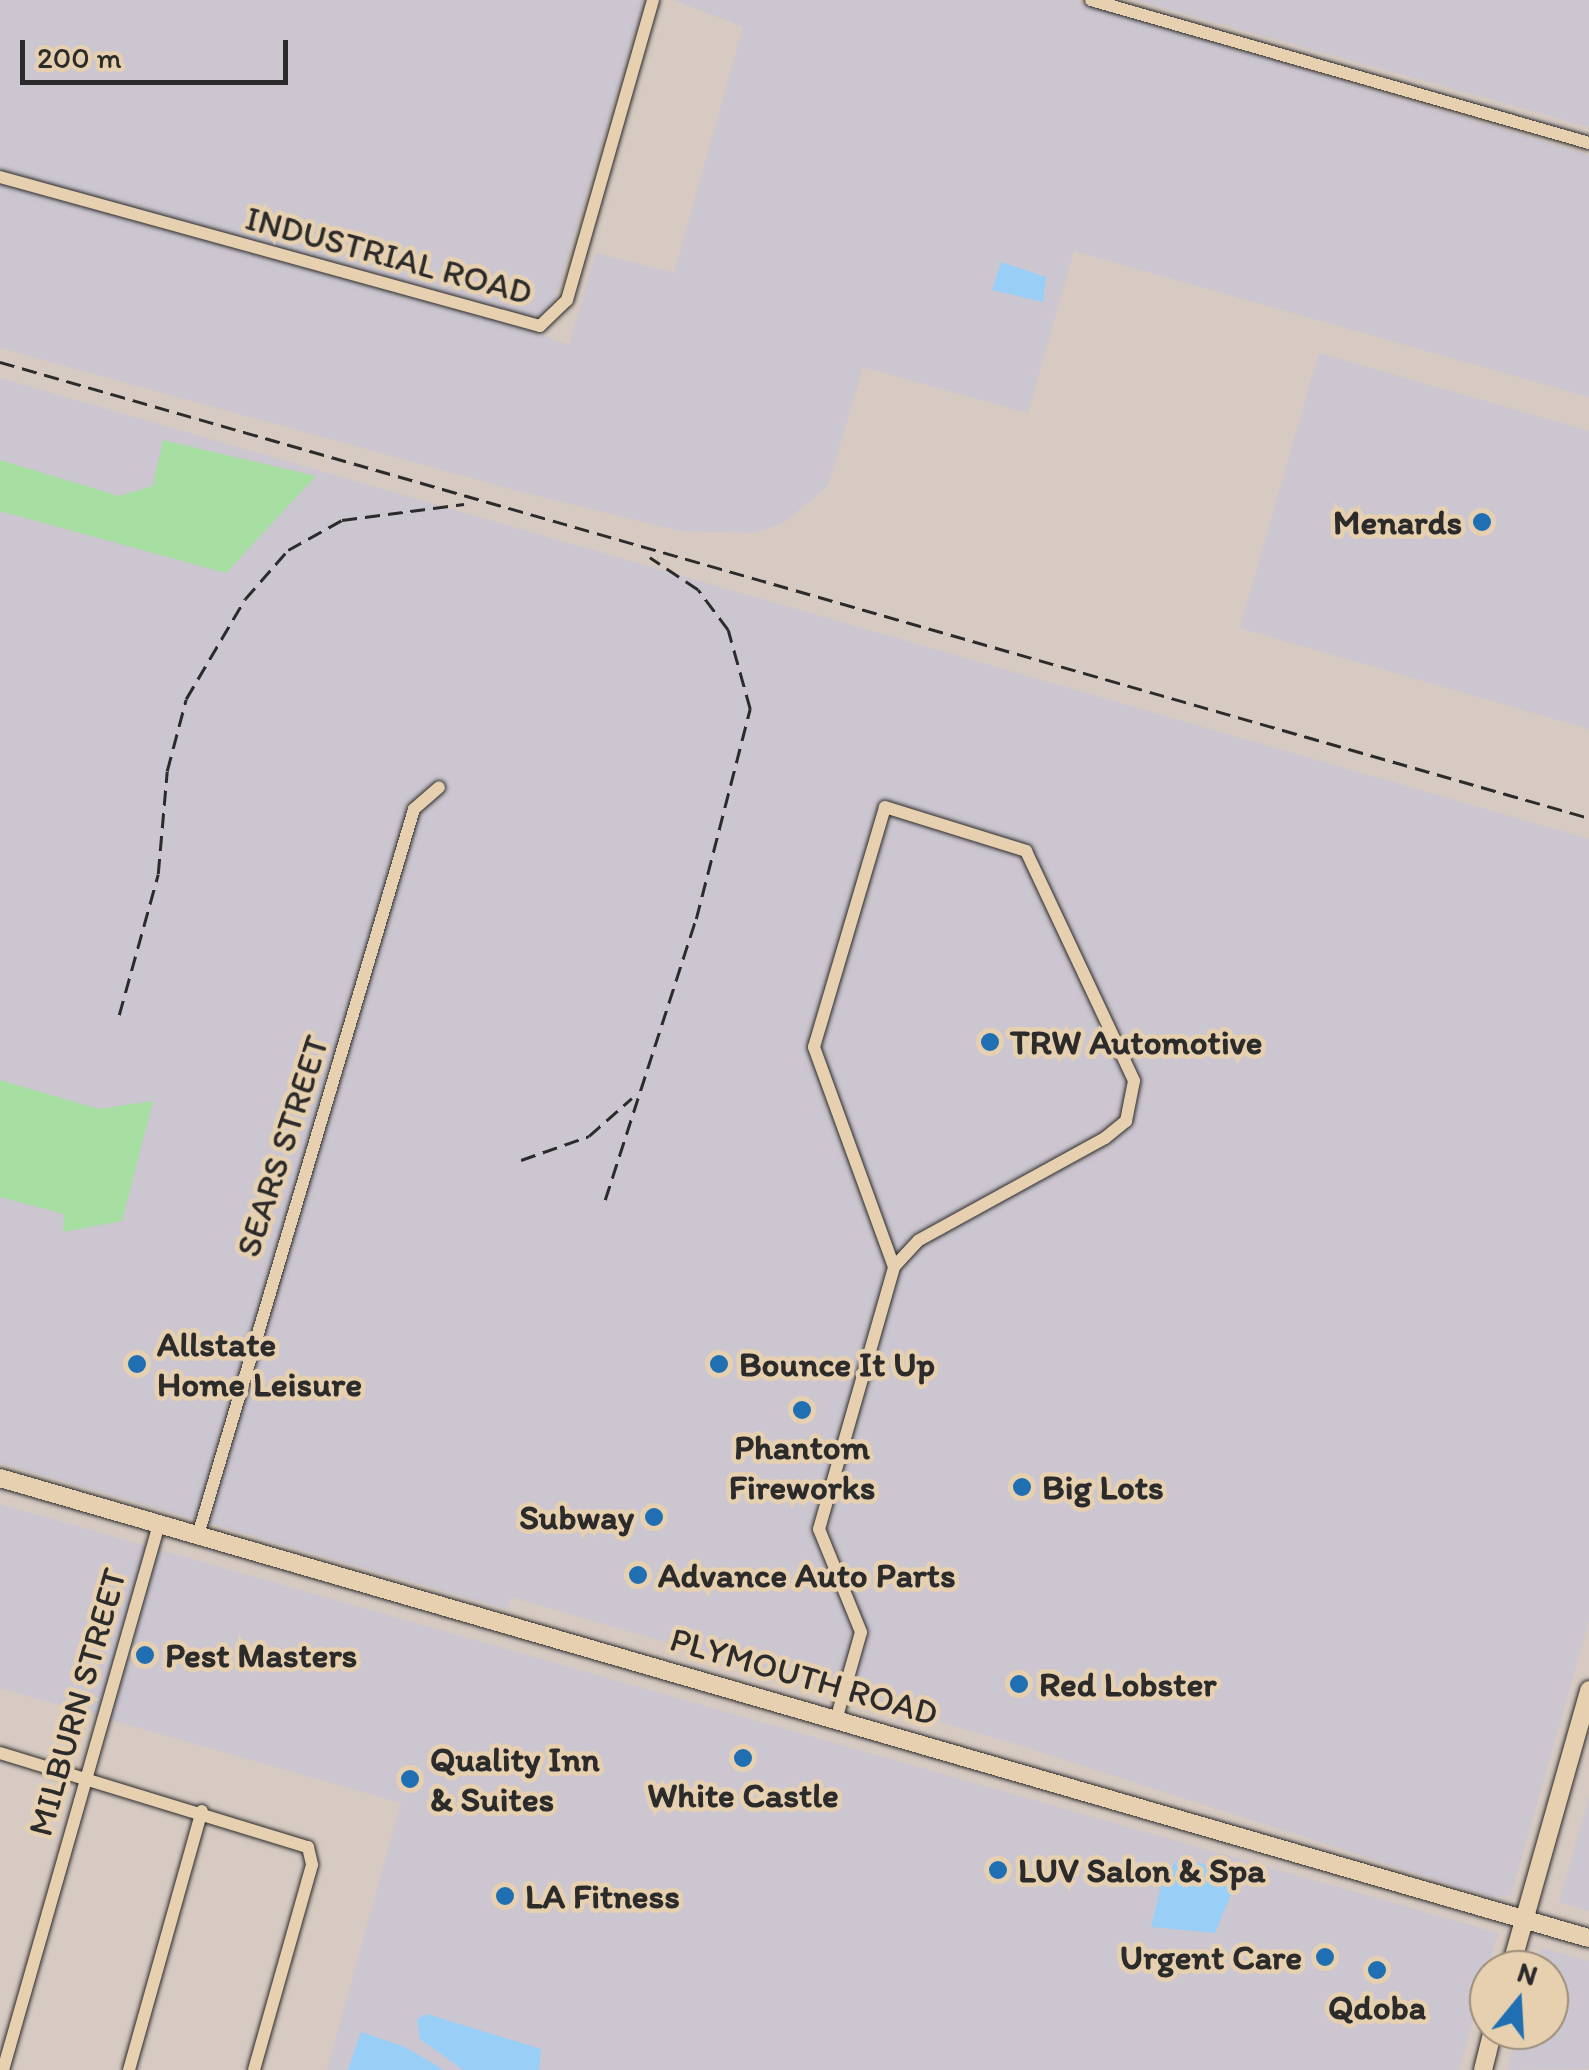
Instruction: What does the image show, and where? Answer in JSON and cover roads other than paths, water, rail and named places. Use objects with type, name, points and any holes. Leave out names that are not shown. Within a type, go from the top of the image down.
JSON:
[{"type":"main road","name":"PLYMOUTH ROAD","points":[[0,1478],[1589,1938]]},
{"type":"main road","points":[[1515,1950],[1589,1690]]},
{"type":"street","name":"INDUSTRIAL ROAD","points":[[0,177],[540,326],[567,300],[653,0]]},
{"type":"street","points":[[1091,0],[1589,143]]},
{"type":"street","name":"SEARS STREET","points":[[198,1535],[414,810],[439,786]]},
{"type":"street","points":[[836,1720],[860,1632],[819,1528],[894,1266],[918,1240],[1105,1138],[1126,1121],[1134,1081],[1026,851],[885,807],[814,1047],[894,1266]]},
{"type":"street","name":"MILBURN STREET","points":[[2,2070],[159,1524]]},
{"type":"street","points":[[0,1752],[202,1811],[310,1850],[254,2070]]},
{"type":"street","points":[[130,2070],[202,1811]]},
{"type":"water","points":[[1001,262],[1046,277],[1043,302],[992,290]]},
{"type":"water","points":[[1181,1856],[1238,1878],[1215,1933],[1151,1927],[1164,1875]]},
{"type":"water","points":[[427,2014],[541,2049],[539,2070],[463,2070],[420,2039],[417,2019]]},
{"type":"water","points":[[361,2032],[405,2047],[444,2070],[348,2070]]},
{"type":"railway","points":[[0,362],[1589,818]]},
{"type":"railway","points":[[119,1015],[158,874],[167,771],[186,699],[245,599],[288,550],[342,520],[464,504]]},
{"type":"railway","points":[[605,1200],[696,919],[750,709],[728,630],[698,590],[650,558]]},
{"type":"railway","points":[[521,1160],[589,1136],[632,1098]]},
{"type":"place","name":"Menards","points":[[1482,522]]},
{"type":"place","name":"TRW Automotive","points":[[990,1042]]},
{"type":"place","name":"Allstate Home Leisure","points":[[137,1364]]},
{"type":"place","name":"Bounce It Up","points":[[719,1364]]},
{"type":"place","name":"Phantom Fireworks","points":[[802,1410]]},
{"type":"place","name":"Big Lots","points":[[1022,1487]]},
{"type":"place","name":"Subway","points":[[654,1517]]},
{"type":"place","name":"Advance Auto Parts","points":[[638,1575]]},
{"type":"place","name":"Pest Masters","points":[[145,1655]]},
{"type":"place","name":"Red Lobster","points":[[1019,1684]]},
{"type":"place","name":"White Castle","points":[[743,1758]]},
{"type":"place","name":"Quality Inn & Suites","points":[[410,1779]]},
{"type":"place","name":"LUV Salon & Spa","points":[[998,1870]]},
{"type":"place","name":"LA Fitness","points":[[505,1896]]},
{"type":"place","name":"Urgent Care","points":[[1325,1957]]},
{"type":"place","name":"Qdoba","points":[[1377,1970]]}]
